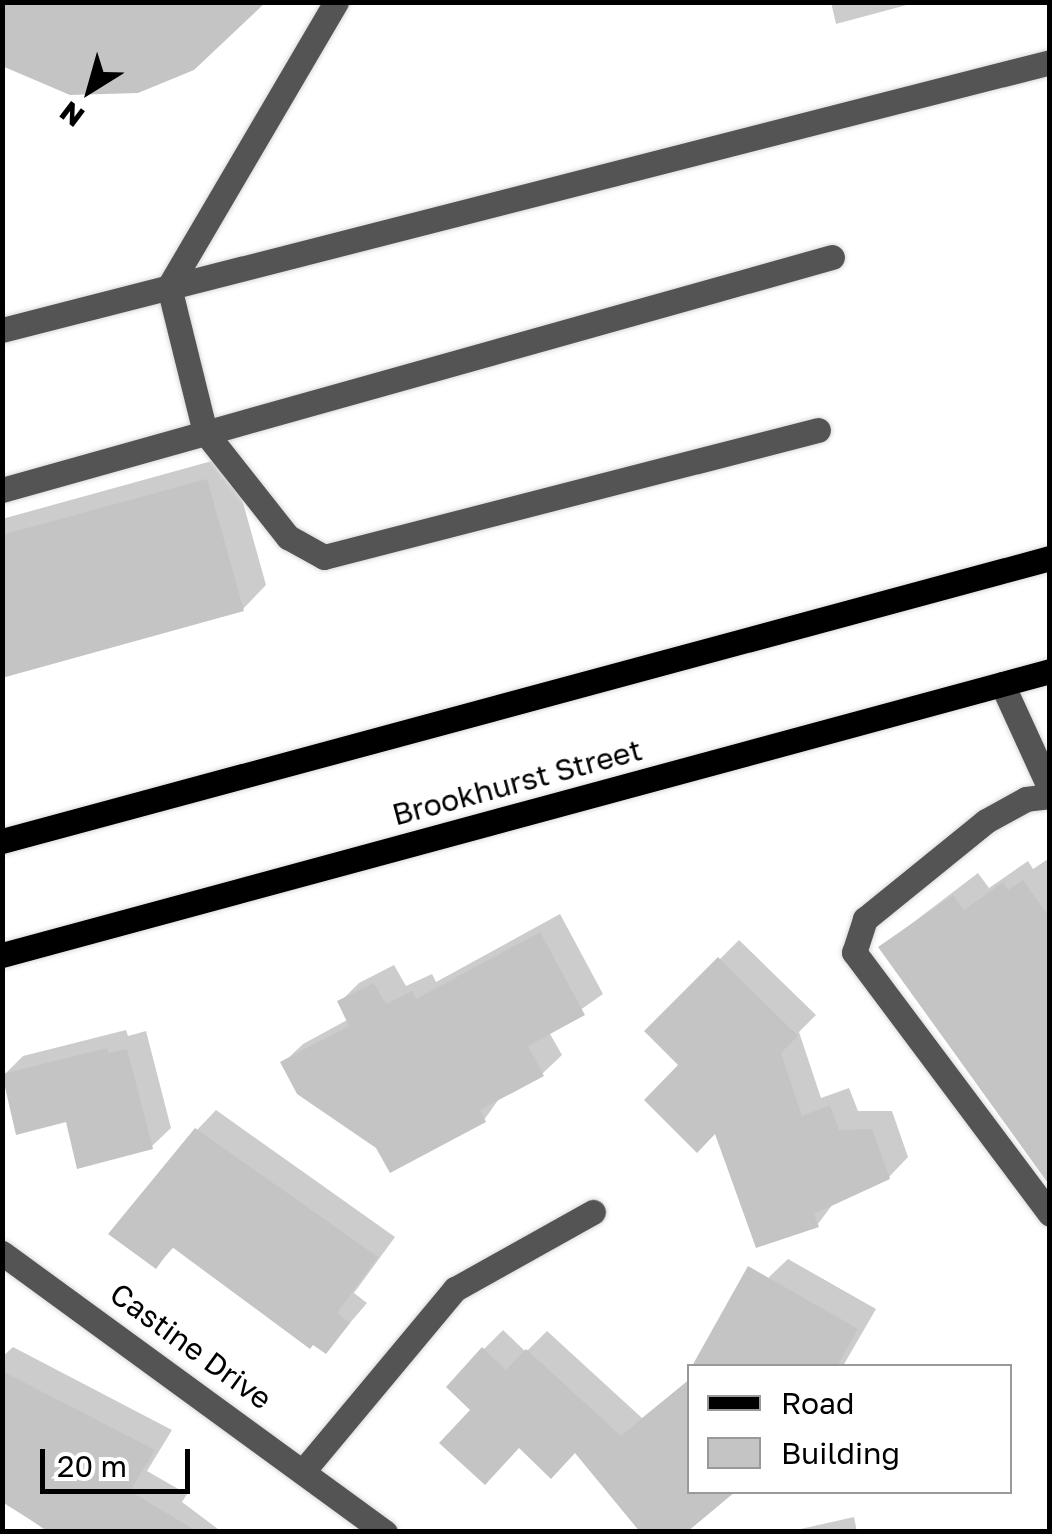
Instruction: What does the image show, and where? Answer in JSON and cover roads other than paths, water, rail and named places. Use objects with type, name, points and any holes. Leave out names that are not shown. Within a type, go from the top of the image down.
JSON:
[{"type":"main road","points":[[2,841],[1050,558]]},
{"type":"main road","name":"Brookhurst Street","points":[[2,956],[1050,671]]},
{"type":"street","points":[[336,2],[169,287],[205,432],[288,537],[324,557],[818,430]]},
{"type":"street","points":[[2,330],[1050,62]]},
{"type":"street","points":[[2,490],[832,258]]},
{"type":"street","points":[[1002,684],[1050,792],[1026,799],[986,821],[865,919],[854,952],[1050,1214]]},
{"type":"street","points":[[304,1470],[455,1289],[593,1212]]},
{"type":"street","name":"Castine Drive","points":[[2,1253],[385,1532]]}]
